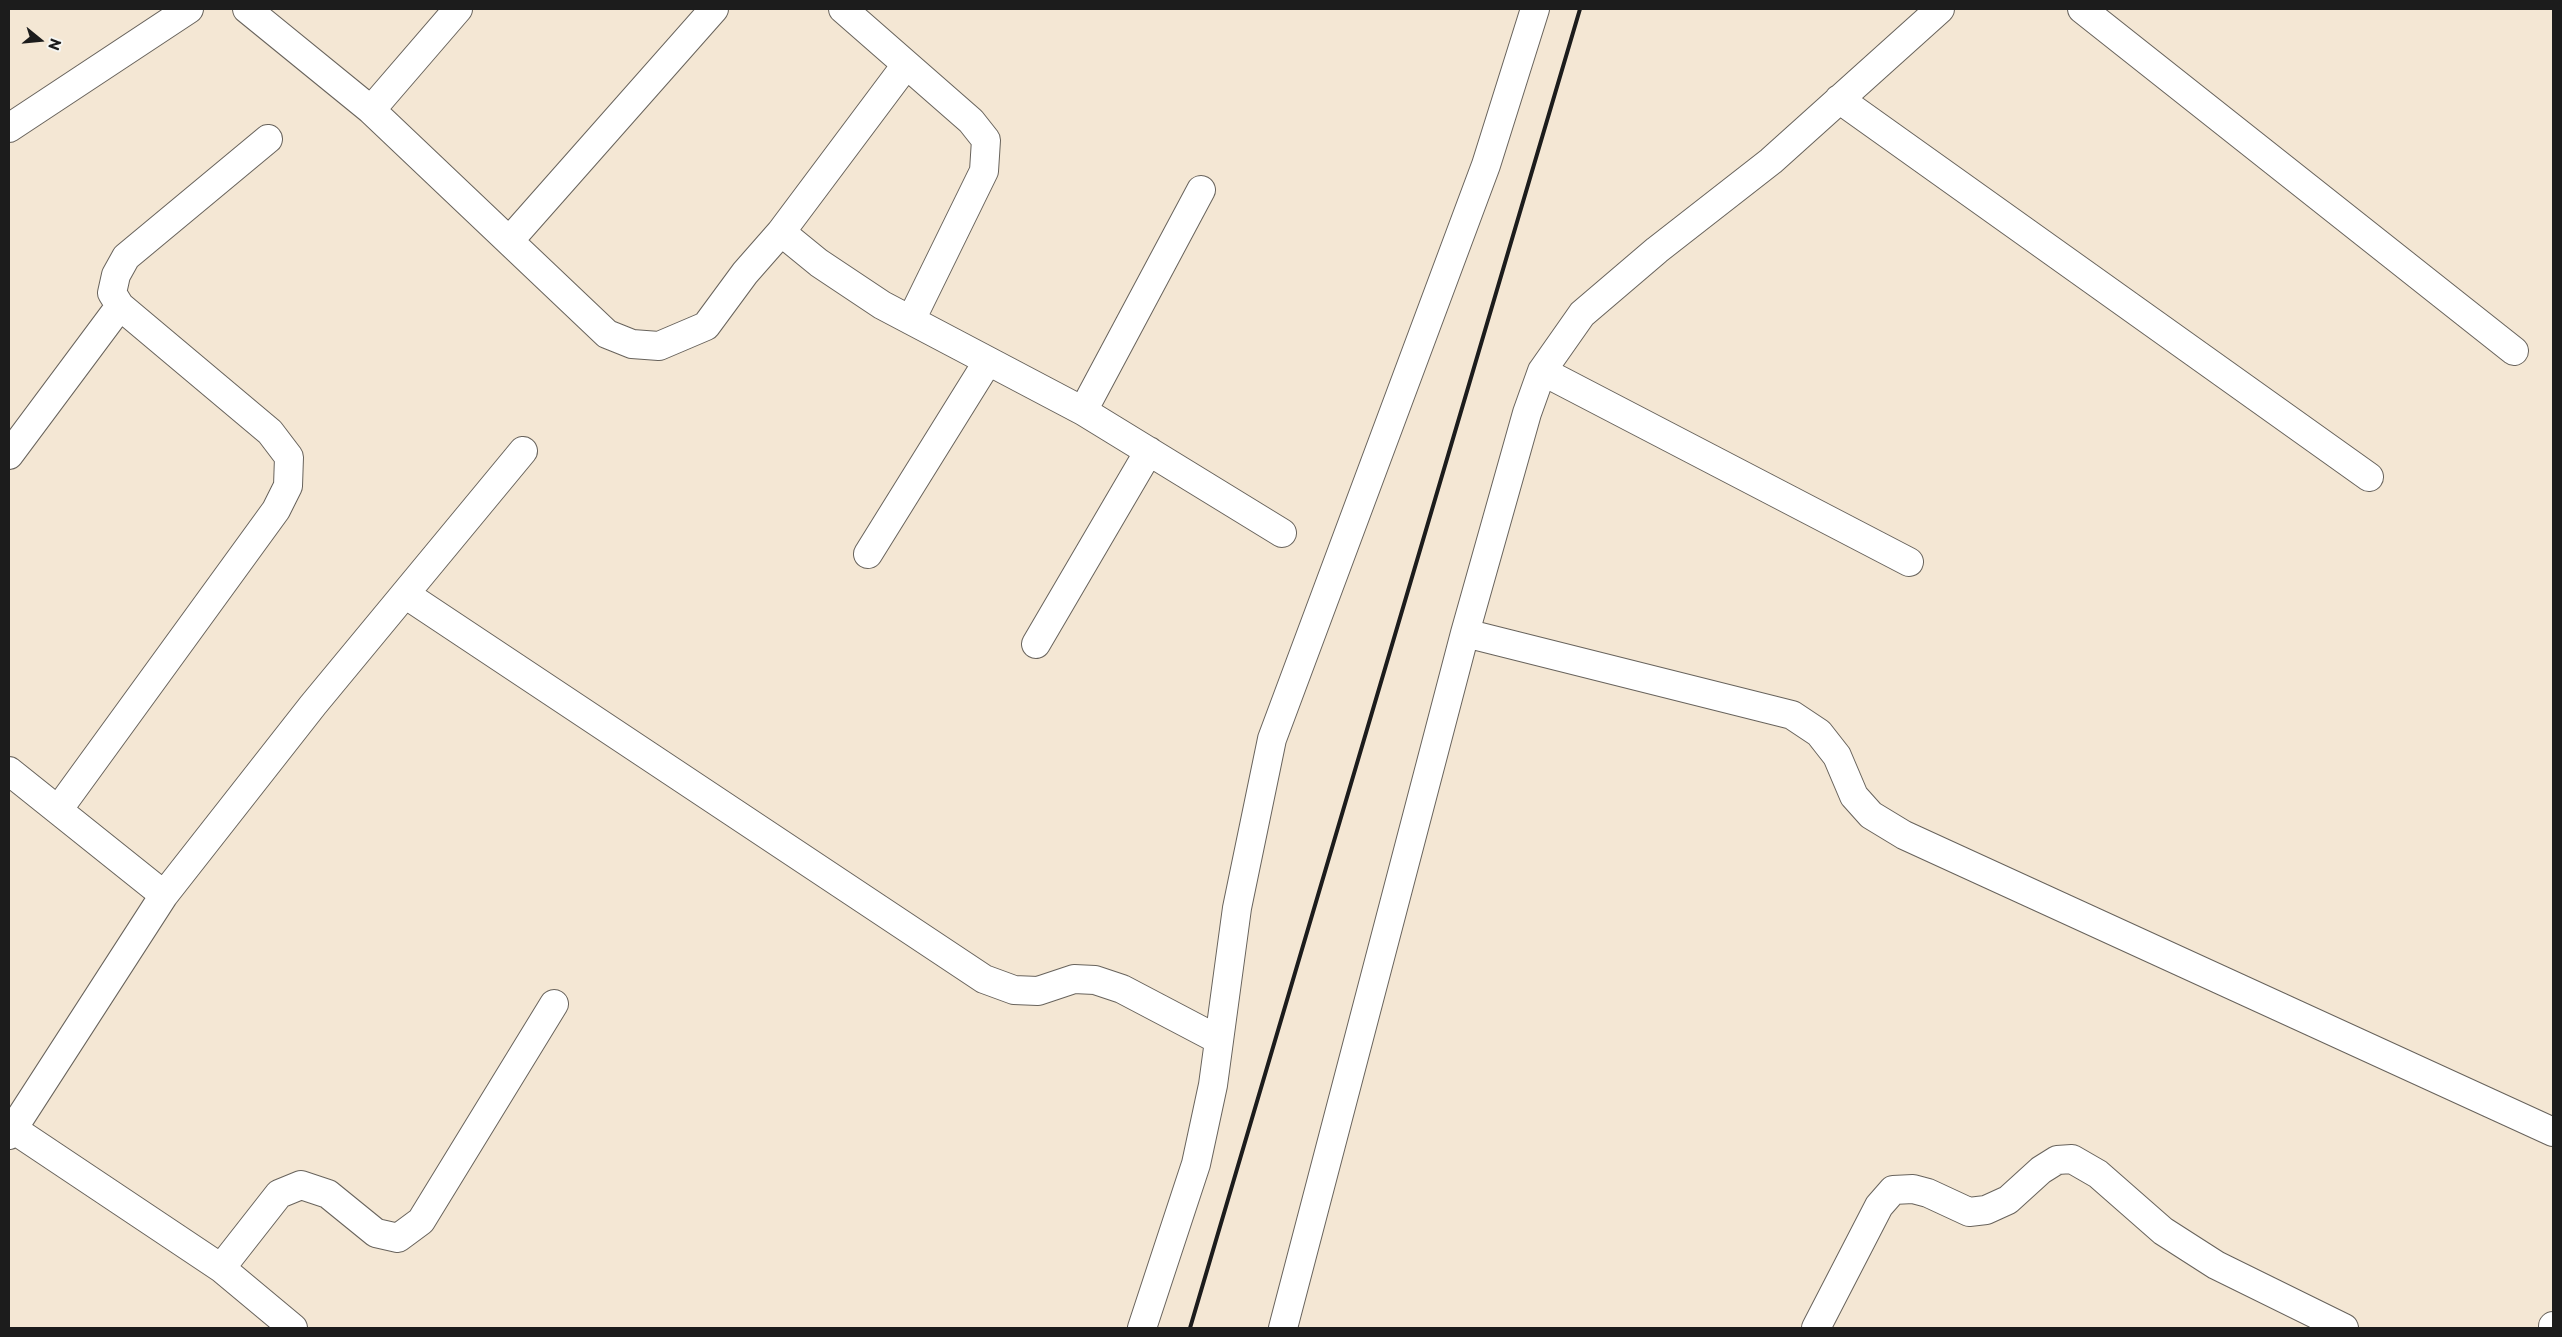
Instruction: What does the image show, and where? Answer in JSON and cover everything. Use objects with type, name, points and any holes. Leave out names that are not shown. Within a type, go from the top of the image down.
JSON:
[{"type":"street","points":[[9,128],[190,9]]},
{"type":"street","points":[[247,9],[371,110],[607,334],[632,344],[659,346],[706,326],[745,273],[781,232],[906,66]]},
{"type":"street","points":[[371,110],[458,9]]},
{"type":"street","points":[[509,241],[714,9]]},
{"type":"street","points":[[843,9],[971,121],[986,140],[984,171],[911,320]]},
{"type":"street","points":[[1142,1328],[1196,1164],[1213,1085],[1237,908],[1272,739],[1486,165],[1535,9]]},
{"type":"street","points":[[1282,1328],[1465,633],[1527,414],[1542,371],[1582,314],[1657,250],[1770,161],[1940,9]]},
{"type":"street","points":[[2082,9],[2514,351]]},
{"type":"street","points":[[1839,99],[2369,477]]},
{"type":"street","points":[[58,810],[276,510],[288,486],[289,457],[270,432],[120,306],[112,293],[116,275],[126,257],[268,139]]},
{"type":"street","points":[[1083,411],[1201,190]]},
{"type":"street","points":[[781,232],[819,263],[882,304],[1083,411],[1282,533]]},
{"type":"street","points":[[9,455],[120,306]]},
{"type":"street","points":[[868,554],[988,361]]},
{"type":"street","points":[[1542,371],[1909,562]]},
{"type":"street","points":[[293,1328],[221,1268],[11,1132],[164,895],[313,705],[523,451]]},
{"type":"street","points":[[1036,644],[1149,451]]},
{"type":"street","points":[[405,594],[984,979],[1014,990],[1038,991],[1074,979],[1095,980],[1122,988],[1219,1040]]},
{"type":"street","points":[[1465,633],[1792,715],[1819,733],[1837,756],[1854,796],[1871,815],[1904,835],[2553,1132]]},
{"type":"street","points":[[9,770],[164,895]]},
{"type":"street","points":[[221,1268],[279,1194],[301,1185],[328,1194],[376,1233],[398,1238],[421,1221],[554,1004]]},
{"type":"street","points":[[1816,1328],[1878,1206],[1893,1190],[1912,1189],[1928,1193],[1970,1212],[1986,1210],[2008,1200],[2041,1170],[2057,1160],[2072,1159],[2098,1174],[2163,1231],[2216,1264],[2344,1328]]},
{"type":"railway","points":[[1190,1328],[1580,9]]}]
